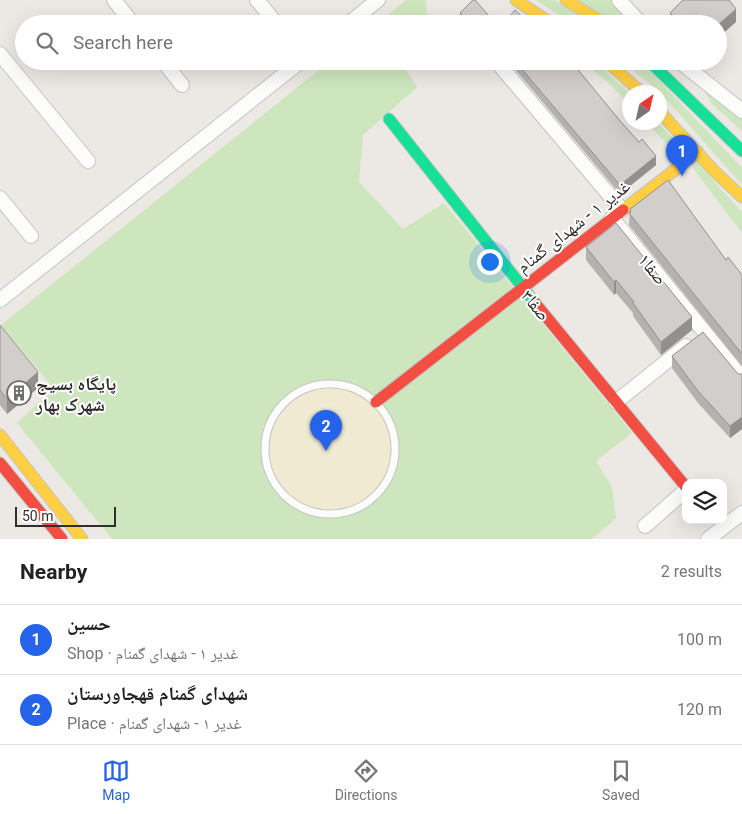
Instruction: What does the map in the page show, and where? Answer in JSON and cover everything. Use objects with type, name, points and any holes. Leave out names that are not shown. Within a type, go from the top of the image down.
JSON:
[{"type":"street","points":[[114,0],[126,15]]},
{"type":"street","points":[[257,0],[269,15]]},
{"type":"street","points":[[359,15],[378,0]]},
{"type":"street","points":[[516,0],[538,15]]},
{"type":"street","points":[[566,0],[590,15]]},
{"type":"street","points":[[621,2],[633,15]]},
{"type":"street","points":[[0,54],[88,162]]},
{"type":"street","points":[[170,70],[182,85]]},
{"type":"street","points":[[0,300],[290,70]]},
{"type":"street","name":"صفا۱","points":[[503,70],[617,214],[695,320],[699,335],[742,378]]},
{"type":"street","points":[[616,70],[633,85]]},
{"type":"street","points":[[658,70],[742,151]]},
{"type":"street","points":[[682,70],[688,98]]},
{"type":"street","points":[[689,70],[742,111]]},
{"type":"street","name":"صفا۳","points":[[389,119],[682,484]]},
{"type":"street","points":[[667,119],[714,171],[742,197]]},
{"type":"street","name":"غدیر ۱ - شهدای گمنام","points":[[376,402],[698,152]]},
{"type":"street","points":[[0,198],[31,236]]},
{"type":"street","points":[[616,402],[699,335]]},
{"type":"street","points":[[0,436],[82,539]]},
{"type":"street","points":[[0,463],[62,539]]},
{"type":"street","points":[[645,526],[682,493]]},
{"type":"street","points":[[708,539],[717,525],[742,513]]},
{"type":"lane","points":[[320,384],[350,386],[376,402],[385,414],[395,443],[390,473],[373,498],[354,509],[332,514],[302,508],[278,489],[270,476],[264,446],[272,417],[281,405],[299,391],[320,384]]},
{"type":"green space","points":[[406,0],[426,0],[427,15],[388,15]]},
{"type":"green space","points":[[536,0],[555,0],[578,15],[559,15]]},
{"type":"green space","points":[[576,0],[615,0],[627,15],[600,15]]},
{"type":"green space","points":[[319,70],[406,70],[417,87],[363,135],[359,182],[403,229],[444,203],[632,433],[596,461],[612,487],[616,518],[592,539],[112,539],[17,423],[54,389],[1,325]]},
{"type":"green space","points":[[592,70],[604,70],[622,87],[622,97]]},
{"type":"green space","points":[[633,70],[649,70],[663,85],[651,85]]},
{"type":"green space","points":[[667,89],[742,168],[742,185],[667,100]]},
{"type":"green space","points":[[703,89],[742,116],[742,131],[711,103]]},
{"type":"green space","points":[[654,130],[665,130],[685,150],[680,158]]},
{"type":"green space","points":[[697,163],[742,212],[742,233],[693,168]]},
{"type":"sand","points":[[330,388],[342,389],[353,393],[364,398],[373,406],[381,415],[386,426],[390,437],[390,461],[386,472],[381,483],[373,492],[364,500],[353,505],[342,509],[330,510],[318,509],[307,505],[296,500],[287,492],[279,483],[274,472],[270,461],[269,449],[270,437],[274,426],[279,415],[287,406],[296,398],[307,393],[318,389]]},
{"type":"building","points":[[475,0],[488,15],[462,15],[460,13]]},
{"type":"building","points":[[683,0],[729,0],[736,9],[727,17],[727,15],[672,15],[670,13]]},
{"type":"building","points":[[515,10],[520,15],[511,15]]},
{"type":"building","points":[[523,70],[578,70],[622,123],[622,130],[628,130],[639,142],[642,139],[656,156],[620,185]]},
{"type":"building","points":[[668,180],[726,260],[728,257],[742,275],[742,354],[629,213],[631,212],[630,209]]},
{"type":"building","points":[[616,223],[692,317],[661,342],[634,302],[616,280],[614,282],[586,247]]},
{"type":"building","points":[[0,325],[38,372],[7,399],[0,390]]},
{"type":"building","points":[[703,332],[738,374],[742,374],[742,417],[730,426],[698,391],[672,356]]},
{"type":"traffic: fast","points":[[658,70],[742,151]]},
{"type":"traffic: fast","points":[[389,119],[535,303]]},
{"type":"traffic: slow","points":[[516,0],[538,15]]},
{"type":"traffic: slow","points":[[566,0],[590,15]]},
{"type":"traffic: slow","points":[[616,70],[633,85]]},
{"type":"traffic: slow","points":[[667,120],[714,171],[742,197]]},
{"type":"traffic: slow","points":[[623,210],[698,152]]},
{"type":"traffic: slow","points":[[0,435],[82,539]]},
{"type":"traffic: jam","points":[[376,402],[623,210]]},
{"type":"traffic: jam","points":[[535,303],[682,482]]},
{"type":"traffic: jam","points":[[0,463],[62,539]]},
{"type":"place","name":"حسین","points":[[682,176]]},
{"type":"place","name":"پایگاه بسیج شهرک بهار","points":[[19,393]]},
{"type":"place","name":"شهدای گمنام قهجاورستان","points":[[326,451]]}]
